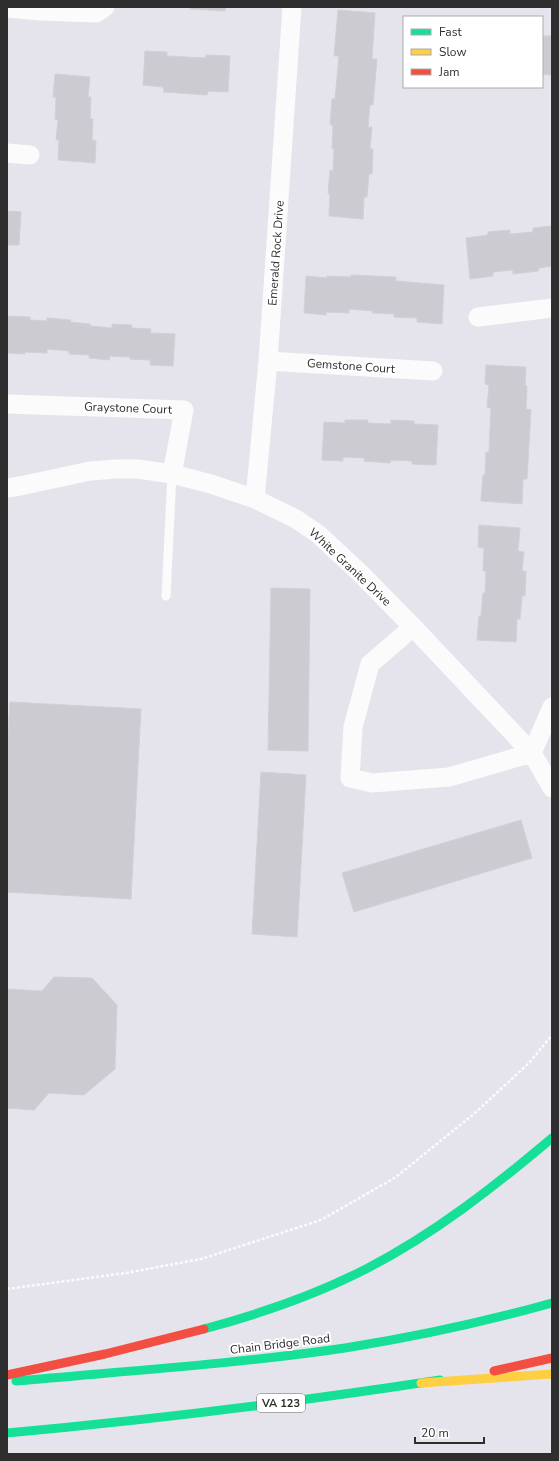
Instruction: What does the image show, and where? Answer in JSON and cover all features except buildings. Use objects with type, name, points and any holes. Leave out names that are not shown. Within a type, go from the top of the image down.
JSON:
[{"type":"main road","points":[[7,1375],[86,1358],[222,1325],[281,1306],[337,1283],[386,1259],[437,1228],[481,1197],[552,1138]]},
{"type":"main road","name":"Chain Bridge Road","points":[[7,1382],[234,1362],[314,1352],[410,1337],[470,1324],[552,1303]]},
{"type":"main road","name":"VA 123","points":[[7,1433],[153,1420],[336,1396],[481,1374],[552,1358]]},
{"type":"main road","points":[[421,1383],[552,1374]]},
{"type":"street","points":[[7,8],[96,14],[105,7]]},
{"type":"street","name":"Emerald Rock Drive","points":[[255,499],[268,360],[292,7]]},
{"type":"street","points":[[7,153],[30,155]]},
{"type":"street","points":[[478,317],[552,308]]},
{"type":"street","name":"Gemstone Court","points":[[268,360],[433,371]]},
{"type":"street","name":"Graystone Court","points":[[7,404],[184,410],[172,474]]},
{"type":"street","name":"White Granite Drive","points":[[7,488],[90,471],[138,469],[172,474],[211,484],[255,499],[296,519],[318,534],[360,573],[413,627],[532,753],[552,788]]},
{"type":"street","points":[[413,627],[370,664],[353,727],[350,778],[372,783],[449,777],[532,753],[552,707]]},
{"type":"lane","points":[[166,596],[172,474]]},
{"type":"path","points":[[7,1289],[126,1273],[201,1259],[321,1220],[396,1177],[480,1108],[529,1063],[552,1035]]},
{"type":"traffic: fast","points":[[204,1329],[246,1317],[307,1295],[366,1269],[416,1241],[463,1209],[552,1138]]},
{"type":"traffic: fast","points":[[16,1381],[222,1363],[304,1354],[397,1339],[552,1303]]},
{"type":"traffic: fast","points":[[7,1433],[224,1410],[440,1380]]},
{"type":"traffic: slow","points":[[421,1383],[552,1374]]},
{"type":"traffic: jam","points":[[7,1375],[105,1354],[204,1329]]},
{"type":"traffic: jam","points":[[494,1371],[552,1358]]}]
